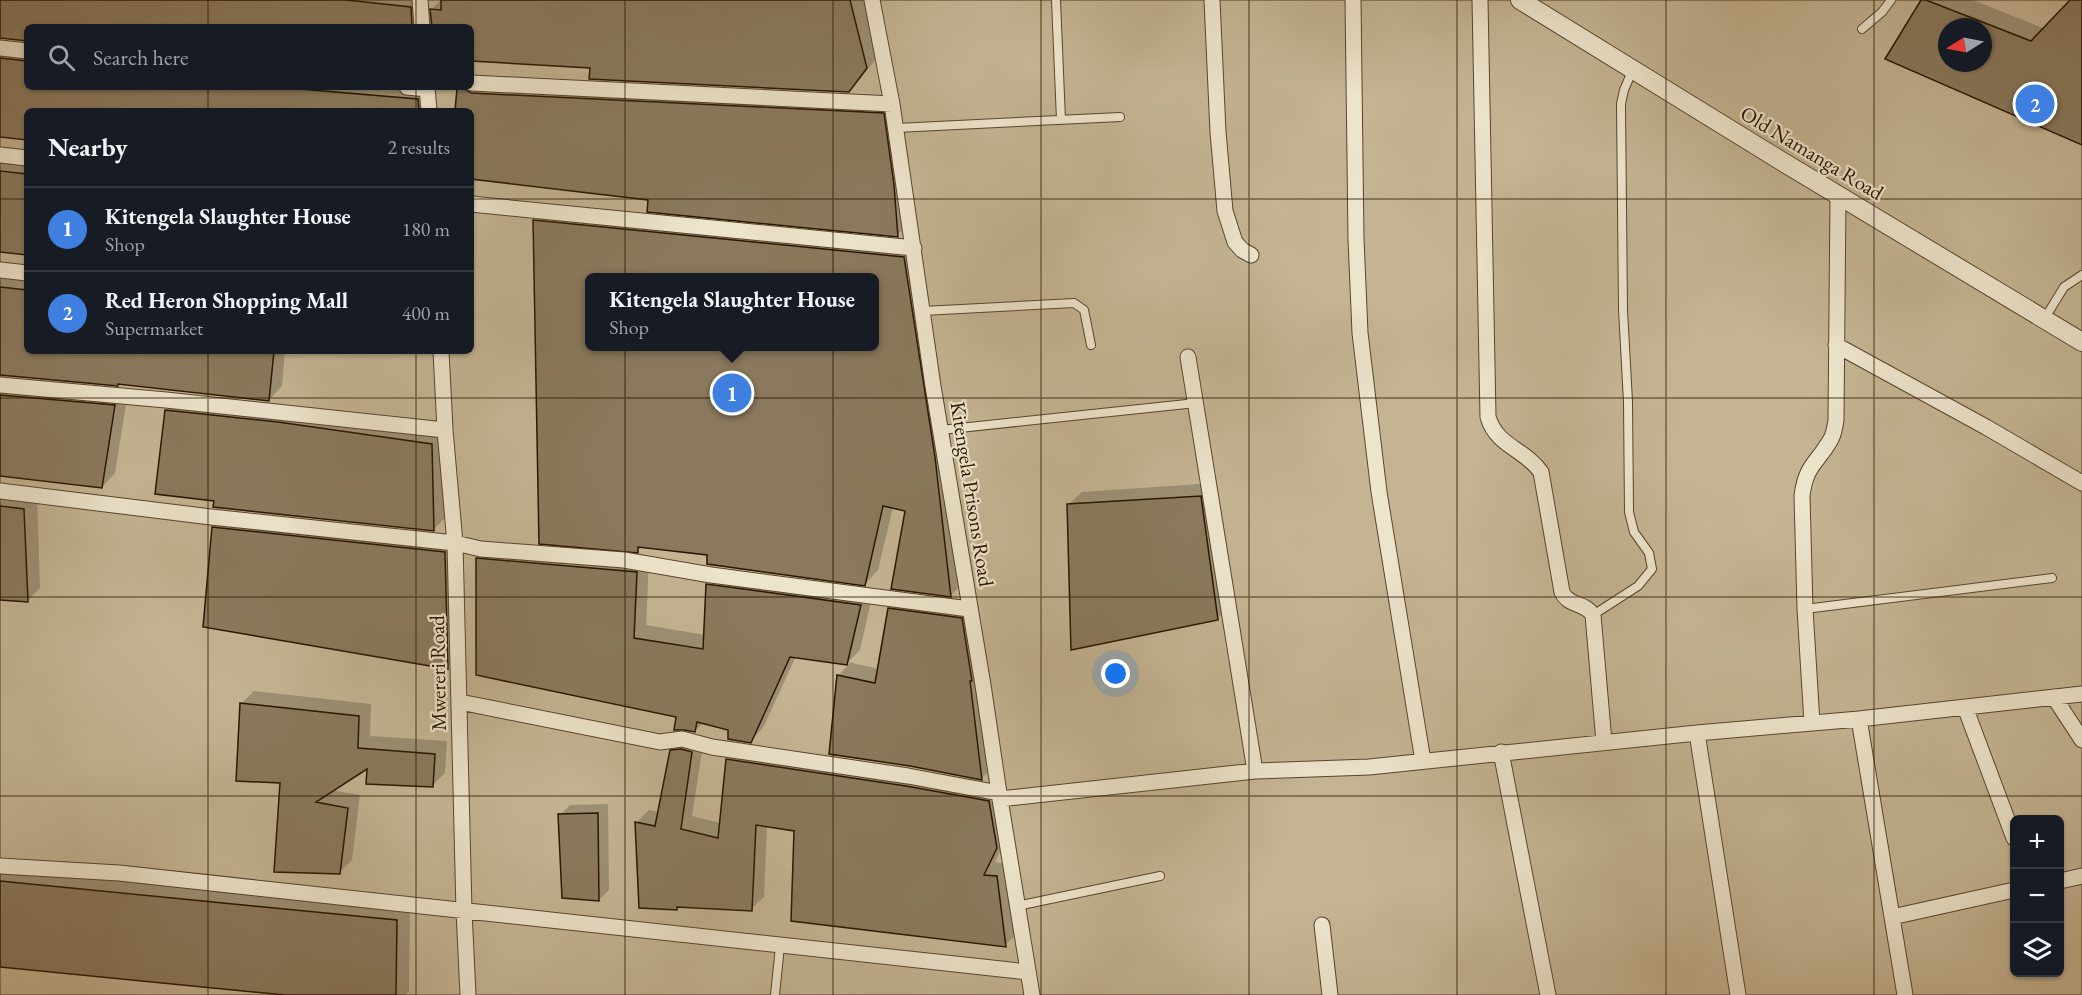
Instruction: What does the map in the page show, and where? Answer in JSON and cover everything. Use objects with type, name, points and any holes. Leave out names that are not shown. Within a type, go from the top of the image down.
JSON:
[{"type":"street","points":[[420,0],[422,24]]},
{"type":"street","name":"Kitengela Prisons Road","points":[[872,0],[896,128],[969,609],[1032,995]]},
{"type":"street","points":[[1212,0],[1218,132],[1225,211],[1235,242],[1251,255]]},
{"type":"street","points":[[1353,0],[1356,239],[1360,333],[1379,492],[1423,761]]},
{"type":"street","points":[[1480,0],[1488,417],[1497,436],[1534,461],[1541,472],[1562,592],[1565,598],[1572,603],[1586,607],[1593,615],[1605,742]]},
{"type":"street","name":"Old Namanga Road","points":[[1520,0],[2082,342]]},
{"type":"street","points":[[0,48],[24,51]]},
{"type":"street","points":[[474,83],[892,104]]},
{"type":"street","points":[[427,90],[429,108]]},
{"type":"street","points":[[0,155],[24,158]]},
{"type":"street","points":[[1812,723],[1805,609],[1802,496],[1804,480],[1811,464],[1832,437],[1836,420],[1838,195]]},
{"type":"street","points":[[474,204],[914,248]]},
{"type":"street","points":[[0,270],[24,273]]},
{"type":"street","points":[[1836,345],[1986,426],[2082,483]]},
{"type":"street","name":"Mwereri Road","points":[[441,354],[455,543],[468,995]]},
{"type":"street","points":[[1188,357],[1256,771]]},
{"type":"street","points":[[0,385],[445,430]]},
{"type":"street","points":[[0,491],[455,543],[481,549],[624,560],[711,575],[969,609]]},
{"type":"street","points":[[460,702],[660,742],[682,739],[712,747],[908,776],[999,796],[1256,771],[1369,767],[1501,752],[1859,719],[2082,694]]},
{"type":"street","points":[[2054,697],[2082,740]]},
{"type":"street","points":[[1965,707],[2010,827]]},
{"type":"street","points":[[1859,719],[1905,995]]},
{"type":"street","points":[[1696,733],[1738,995]]},
{"type":"street","points":[[1501,752],[1548,995]]},
{"type":"street","points":[[0,866],[119,873],[1028,972]]},
{"type":"street","points":[[2064,880],[2082,876]]},
{"type":"street","points":[[1892,917],[2010,891]]},
{"type":"street","points":[[1322,926],[1330,995]]},
{"type":"lane","points":[[1056,0],[1061,120]]},
{"type":"lane","points":[[1862,29],[1892,0]]},
{"type":"lane","points":[[1593,615],[1638,586],[1652,568],[1649,553],[1634,532],[1629,512],[1628,402],[1623,310],[1621,104],[1633,69]]},
{"type":"lane","points":[[896,128],[1120,117]]},
{"type":"lane","points":[[2044,320],[2064,287],[2082,275]]},
{"type":"lane","points":[[923,311],[1074,303],[1084,310],[1091,345]]},
{"type":"lane","points":[[941,430],[1196,403]]},
{"type":"lane","points":[[1805,609],[2052,578]]},
{"type":"lane","points":[[1017,906],[1160,876]]},
{"type":"lane","points":[[775,995],[780,946]]},
{"type":"shaded area","points":[[0,0],[2082,0],[2082,995],[0,995]]},
{"type":"building","points":[[0,0],[346,0],[411,7],[412,24],[24,24],[24,41],[0,38]]},
{"type":"building","points":[[441,0],[850,0],[867,68],[849,92],[589,79],[590,68],[474,61],[474,24],[432,24],[430,9],[441,10]]},
{"type":"building","points":[[1921,0],[1972,18],[1938,18],[1938,72],[1992,72],[1992,26],[2031,41],[2070,0],[2082,0],[2082,145],[1885,59]]},
{"type":"building","points":[[0,58],[24,61],[24,90],[312,90],[418,99],[419,108],[24,108],[24,140],[0,137]]},
{"type":"building","points":[[457,90],[466,90],[471,93],[884,113],[894,185],[898,237],[647,212],[648,200],[474,179],[474,108],[455,108]]},
{"type":"building","points":[[0,171],[24,174],[24,255],[0,252]]},
{"type":"building","points":[[533,220],[904,257],[935,457],[951,597],[891,589],[905,511],[883,506],[865,586],[707,564],[707,555],[638,547],[638,553],[539,544]]},
{"type":"building","points":[[0,287],[24,290],[24,354],[274,354],[269,401],[118,384],[118,386],[0,375]]},
{"type":"building","points":[[0,395],[115,405],[102,488],[0,476]]},
{"type":"building","points":[[165,410],[278,422],[432,444],[434,531],[213,507],[214,501],[155,494]]},
{"type":"building","points":[[1201,496],[1218,620],[1071,650],[1067,504]]},
{"type":"building","points":[[0,506],[24,509],[28,602],[0,600]]},
{"type":"building","points":[[212,527],[445,552],[448,669],[203,627]]},
{"type":"building","points":[[476,558],[637,572],[634,638],[703,649],[706,584],[861,605],[847,665],[790,657],[751,743],[728,739],[728,730],[697,722],[695,732],[674,730],[676,717],[476,675]]},
{"type":"building","points":[[888,608],[962,618],[972,681],[970,681],[982,780],[829,754],[837,675],[875,683]]},
{"type":"building","points":[[240,703],[359,716],[358,748],[435,754],[433,787],[366,784],[367,769],[316,802],[348,808],[340,874],[274,872],[280,783],[236,781]]},
{"type":"building","points":[[681,749],[692,752],[681,829],[718,838],[726,759],[989,801],[997,848],[984,875],[997,876],[1006,947],[791,921],[794,831],[756,825],[752,911],[677,907],[677,910],[639,908],[635,822],[655,826],[670,750]]},
{"type":"building","points":[[598,813],[599,901],[562,898],[558,814]]},
{"type":"building","points":[[0,881],[397,920],[396,995],[285,995],[0,967]]},
{"type":"place","name":"Red Heron Shopping Mall","points":[[2035,104]]},
{"type":"place","name":"Kitengela Slaughter House","points":[[732,393]]}]
